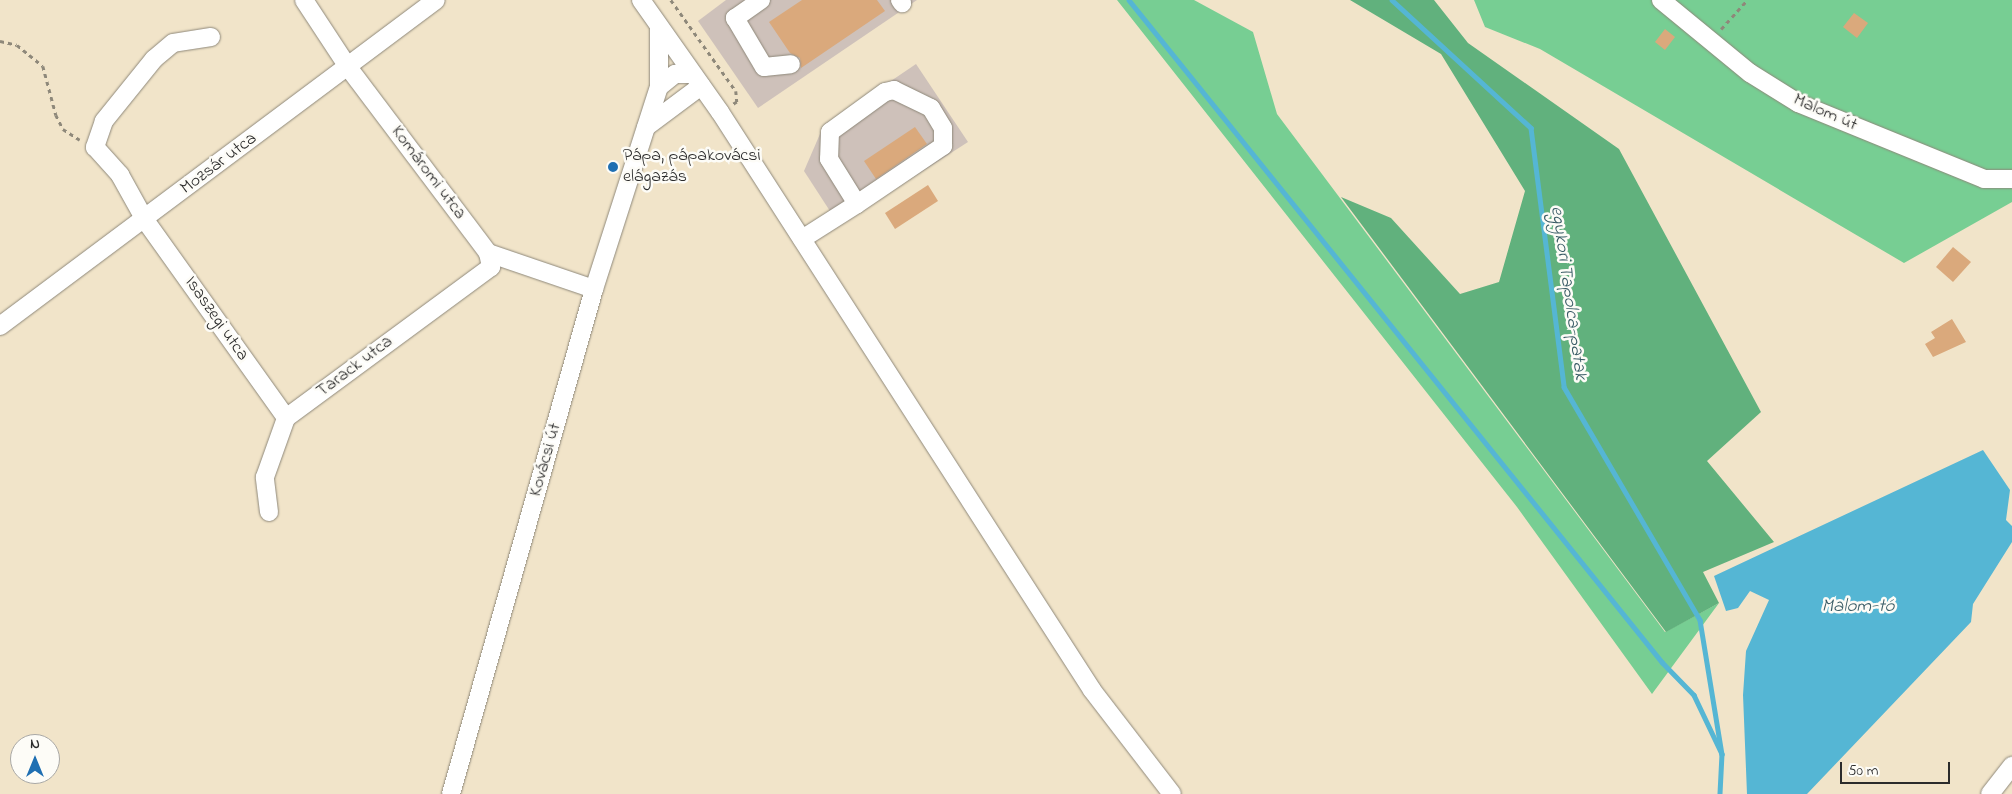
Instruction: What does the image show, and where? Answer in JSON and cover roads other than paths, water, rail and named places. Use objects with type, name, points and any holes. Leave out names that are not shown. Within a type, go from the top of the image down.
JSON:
[{"type":"street","name":"Komáromi utca","points":[[304,0],[348,67],[488,253]]},
{"type":"street","name":"Mozsár utca","points":[[0,326],[145,220],[436,0]]},
{"type":"street","points":[[641,0],[720,112],[1092,690],[1172,794]]},
{"type":"street","points":[[761,0],[735,18],[764,67],[791,64]]},
{"type":"street","name":"Malom út","points":[[1661,0],[1750,73],[1798,103],[1984,179],[2012,179]]},
{"type":"street","name":"Kovácsi út","points":[[451,794],[594,289],[659,87],[659,26]]},
{"type":"street","name":"Isaszegi utca","points":[[210,37],[173,43],[154,59],[104,121],[95,147],[120,175],[145,220],[286,418]]},
{"type":"street","points":[[659,87],[675,74],[697,80]]},
{"type":"street","points":[[646,127],[697,80]]},
{"type":"street","points":[[802,239],[857,204],[943,146],[943,128],[931,108],[894,90],[885,92],[830,132],[829,159],[857,204]]},
{"type":"street","points":[[488,253],[594,289]]},
{"type":"street","name":"Tarack utca","points":[[286,418],[491,267],[488,253]]},
{"type":"street","points":[[269,512],[265,477],[286,418]]},
{"type":"street","points":[[1990,794],[2012,766]]},
{"type":"water","name":"Malom-tó","points":[[1983,450],[2010,490],[2006,520],[2012,526],[2012,542],[1973,604],[1971,622],[1807,794],[1747,794],[1743,695],[1746,651],[1769,600],[1750,591],[1738,608],[1726,611],[1714,576]]},
{"type":"waterway","points":[[1129,0],[1662,662],[1694,695],[1722,754]]},
{"type":"waterway","name":"egykori Tapolca-patak","points":[[1392,0],[1531,128],[1564,387],[1700,620],[1722,754],[1720,794]]},
{"type":"place","name":"Pápa, pápakovácsi elágazás","points":[[613,167]]}]
